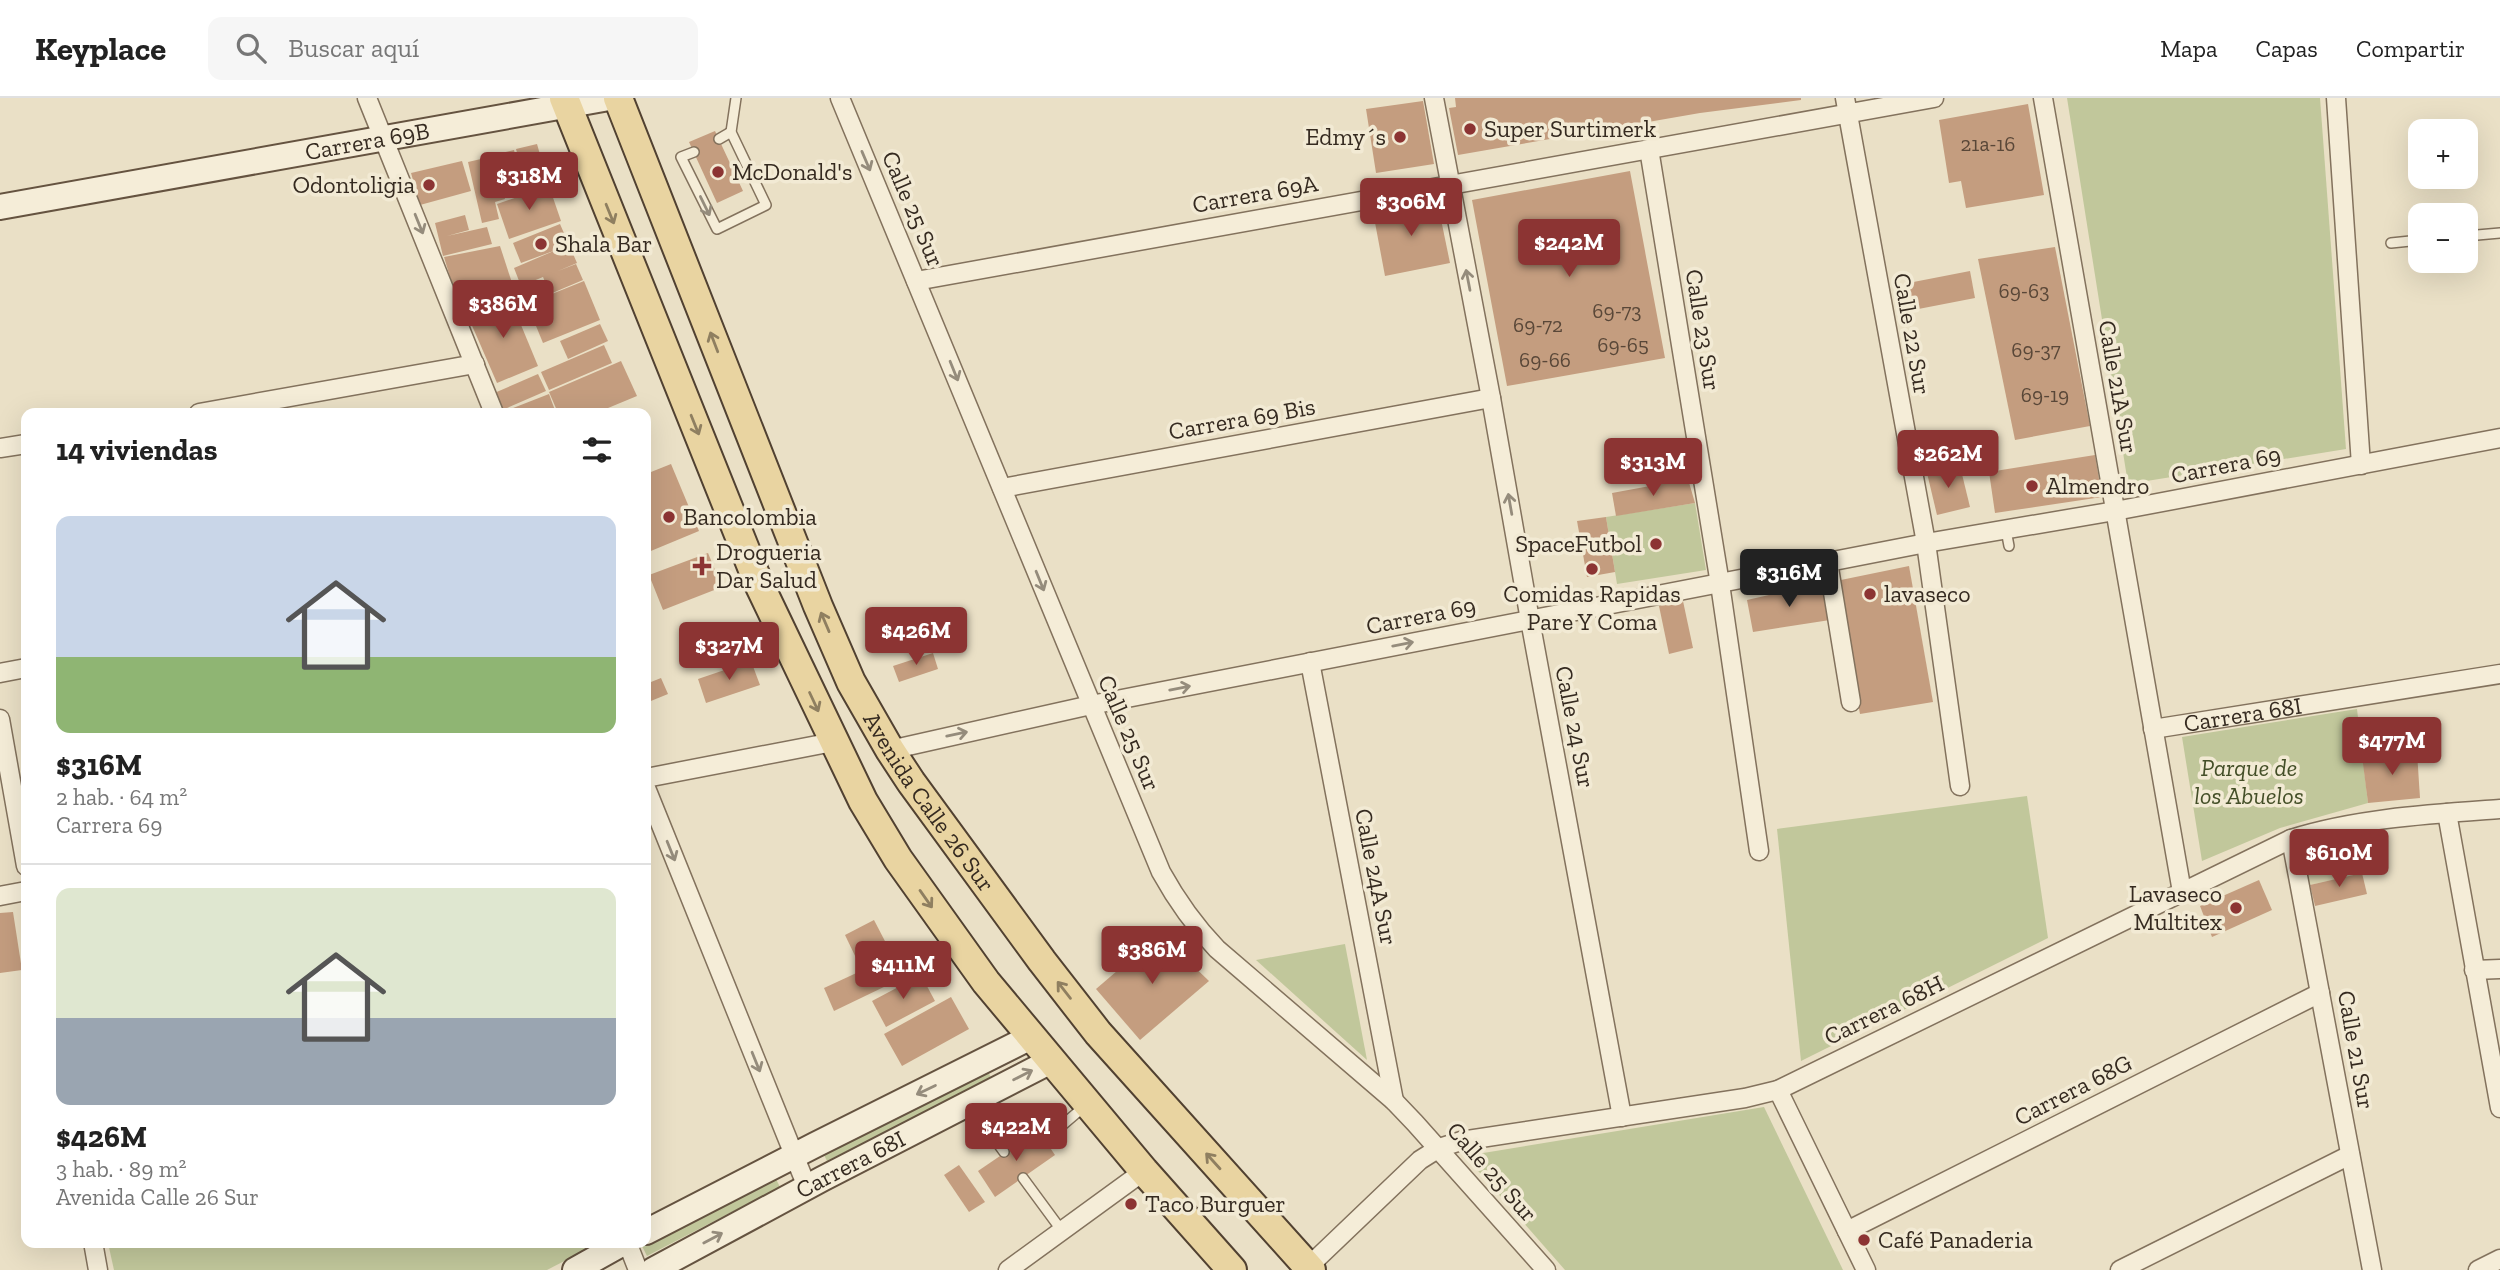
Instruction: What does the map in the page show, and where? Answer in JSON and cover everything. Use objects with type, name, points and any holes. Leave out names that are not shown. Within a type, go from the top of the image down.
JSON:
[{"type":"main road","name":"Avenida Calle 26 Sur","points":[[618,98],[818,606],[851,682],[890,750],[1026,940],[1098,1033],[1309,1268]]},
{"type":"main road","name":"Avenida Calle 26 Sur","points":[[565,102],[758,582],[863,801],[898,859],[986,982],[1144,1171],[1232,1270]]},
{"type":"street","points":[[367,98],[493,408]]},
{"type":"street","name":"Carrera 69B","points":[[0,207],[384,138],[565,102],[609,98]]},
{"type":"street","name":"Calle 25 Sur","points":[[840,98],[1091,705],[1161,872],[1176,900],[1197,929],[1217,949],[1394,1101],[1546,1270]]},
{"type":"street","name":"Calle 24 Sur","points":[[1434,98],[1622,1117]]},
{"type":"street","name":"Carrera 69A","points":[[916,281],[1649,149],[1846,106],[1934,98]]},
{"type":"street","name":"Calle 21A Sur","points":[[2043,98],[2182,892]]},
{"type":"street","points":[[2336,98],[2361,465]]},
{"type":"street","name":"Calle 22 Sur","points":[[1846,106],[1926,543],[1960,786]]},
{"type":"street","name":"Calle 23 Sur","points":[[1649,149],[1720,584],[1759,851]]},
{"type":"street","points":[[227,408],[475,364]]},
{"type":"street","name":"Carrera 69 Bis","points":[[1002,488],[1491,398]]},
{"type":"street","name":"Carrera 69","points":[[890,750],[1091,705],[1310,662],[1926,543],[2008,538],[2115,511],[2500,438]]},
{"type":"street","points":[[0,448],[21,445]]},
{"type":"street","points":[[1828,562],[1851,702]]},
{"type":"street","name":"Calle 24A Sur","points":[[1310,662],[1394,1101]]},
{"type":"street","points":[[0,673],[21,669]]},
{"type":"street","name":"Carrera 68I","points":[[2153,729],[2500,674]]},
{"type":"street","points":[[0,719],[21,838]]},
{"type":"street","points":[[651,777],[833,742]]},
{"type":"street","points":[[651,800],[807,1187]]},
{"type":"street","name":"Carrera 68H","points":[[1309,1268],[1420,1160],[1439,1148],[1461,1141],[1745,1098],[1778,1090],[2291,839],[2340,826],[2500,809]]},
{"type":"street","points":[[2447,813],[2500,1108]]},
{"type":"street","name":"Calle 21 Sur","points":[[2291,839],[2372,1270]]},
{"type":"street","points":[[0,895],[21,892]]},
{"type":"street","points":[[2474,970],[2500,969]]},
{"type":"street","name":"Carrera 68G","points":[[1847,1231],[2320,993]]},
{"type":"street","name":"Carrera 68I","points":[[651,1229],[1031,1037]]},
{"type":"street","name":"Carrera 68I","points":[[653,1270],[1051,1061]]},
{"type":"street","points":[[1778,1090],[1866,1270]]},
{"type":"street","points":[[2120,1270],[2350,1155]]},
{"type":"street","points":[[1008,1270],[1144,1171]]},
{"type":"street","points":[[94,1248],[98,1270]]},
{"type":"street","points":[[575,1270],[615,1248]]},
{"type":"street","points":[[629,1248],[638,1270]]},
{"type":"street","points":[[2478,1270],[2500,1259]]},
{"type":"lane","points":[[694,152],[681,158],[717,229],[766,205],[731,132],[736,98]]},
{"type":"lane","points":[[719,139],[731,132]]},
{"type":"lane","points":[[2478,235],[2500,233]]},
{"type":"lane","points":[[2391,243],[2408,241]]},
{"type":"lane","points":[[968,1104],[1004,1152]]},
{"type":"lane","points":[[1045,1140],[1087,1104]]},
{"type":"lane","points":[[1023,1178],[1062,1231]]},
{"type":"shaded area","points":[[2351,837],[2362,873],[2310,885],[2299,849]]},
{"type":"green space","points":[[2067,98],[2320,98],[2346,449],[2128,484]]},
{"type":"green space","name":"SpaceFutbol","points":[[1695,503],[1706,570],[1617,584],[1606,517]]},
{"type":"green space","name":"Parque de los Abuelos","points":[[2357,709],[2368,803],[2280,828],[2202,861],[2182,737]]},
{"type":"green space","points":[[2027,796],[2048,938],[1801,1061],[1777,829]]},
{"type":"green space","points":[[1345,944],[1367,1060],[1256,960]]},
{"type":"green space","points":[[987,1069],[991,1078],[827,1161],[822,1151]]},
{"type":"green space","points":[[1764,1107],[1843,1270],[1565,1270],[1465,1156]]},
{"type":"green space","points":[[775,1177],[780,1187],[647,1256],[643,1248],[651,1248],[651,1241]]},
{"type":"green space","points":[[109,1248],[589,1248],[547,1270],[114,1270]]},
{"type":"building","points":[[1455,98],[1801,100],[1700,113],[1458,155],[1449,108],[1456,107]]},
{"type":"building","name":"Edmy´s","points":[[1423,101],[1434,164],[1376,173],[1366,109]]},
{"type":"building","points":[[2028,104],[2044,195],[1966,208],[1961,181],[1949,183],[1939,120]]},
{"type":"building","name":"McDonald's","points":[[715,131],[743,191],[717,203],[689,142]]},
{"type":"building","points":[[537,144],[545,172],[524,178],[516,149]]},
{"type":"building","points":[[514,150],[522,181],[504,185],[497,154]]},
{"type":"building","points":[[494,156],[505,199],[495,202],[499,219],[482,223],[468,162]]},
{"type":"building","points":[[462,161],[471,191],[420,205],[411,173]]},
{"type":"building","points":[[1630,171],[1665,358],[1507,386],[1472,200]]},
{"type":"building","points":[[549,186],[561,221],[509,239],[497,204]]},
{"type":"building","points":[[1437,200],[1450,263],[1385,276],[1373,212]]},
{"type":"building","points":[[465,215],[469,230],[447,236],[487,227],[492,244],[443,256],[435,223]]},
{"type":"building","points":[[560,224],[577,263],[558,271],[576,264],[583,280],[550,294],[543,277],[521,286],[514,268],[556,250],[521,263],[513,243]]},
{"type":"building","points":[[500,246],[513,286],[459,307],[444,257]]},
{"type":"building","points":[[2055,247],[2090,426],[2015,440],[1978,259]]},
{"type":"building","points":[[1970,271],[1975,298],[1903,312],[1898,285]]},
{"type":"building","points":[[584,281],[600,320],[543,343],[527,304]]},
{"type":"building","points":[[509,296],[538,366],[497,383],[467,314]]},
{"type":"building","points":[[600,324],[608,341],[568,359],[560,341]]},
{"type":"building","points":[[604,345],[612,363],[549,390],[541,372]]},
{"type":"building","points":[[621,361],[637,396],[608,408],[556,408],[549,392]]},
{"type":"building","points":[[538,374],[546,391],[507,408],[499,408],[492,394]]},
{"type":"building","points":[[549,394],[554,408],[513,408]]},
{"type":"building","points":[[2095,455],[2102,497],[1995,513],[1989,472]]},
{"type":"building","name":"Bancolombia","points":[[671,464],[699,531],[651,551],[651,472]]},
{"type":"building","points":[[1960,466],[1970,507],[1937,515],[1927,473]]},
{"type":"building","points":[[1688,479],[1695,503],[1616,516],[1612,493]]},
{"type":"building","points":[[1606,517],[1615,572],[1587,577],[1577,521]]},
{"type":"building","points":[[708,553],[722,587],[663,610],[651,574]]},
{"type":"building","points":[[1909,566],[1933,702],[1860,714],[1836,581]]},
{"type":"building","points":[[1823,583],[1830,620],[1753,632],[1747,600]]},
{"type":"building","points":[[1683,601],[1693,648],[1669,654],[1659,606]]},
{"type":"building","points":[[933,653],[938,669],[899,682],[893,666]]},
{"type":"building","points":[[751,661],[760,685],[706,703],[698,679]]},
{"type":"building","points":[[661,678],[668,694],[651,701],[651,682]]},
{"type":"building","points":[[2417,752],[2420,798],[2368,803],[2362,756]]},
{"type":"building","points":[[2362,873],[2367,894],[2315,906],[2310,885]]},
{"type":"building","name":"Lavaseco Multitex","points":[[2259,880],[2272,910],[2212,937],[2200,906]]},
{"type":"building","points":[[13,912],[21,970],[0,973],[0,913]]},
{"type":"building","points":[[874,920],[887,945],[857,960],[845,935]]},
{"type":"building","points":[[1160,934],[1209,981],[1140,1040],[1096,989]]},
{"type":"building","points":[[904,951],[915,972],[834,1011],[824,988]]},
{"type":"building","points":[[921,975],[935,1001],[886,1027],[872,1001]]},
{"type":"building","points":[[951,997],[969,1029],[902,1066],[884,1034]]},
{"type":"building","points":[[1038,1130],[1055,1155],[995,1197],[978,1171]]},
{"type":"building","points":[[959,1165],[985,1202],[969,1212],[944,1175]]},
{"type":"place","name":"Super Surtimerk","points":[[1470,129]]},
{"type":"place","name":"Edmy´s","points":[[1400,137]]},
{"type":"place","name":"McDonald's","points":[[718,172]]},
{"type":"place","name":"Odontoligia","points":[[429,185]]},
{"type":"place","name":"Shala Bar","points":[[541,244]]},
{"type":"place","name":"Almendro","points":[[2032,486]]},
{"type":"place","name":"Bancolombia","points":[[669,517]]},
{"type":"place","name":"SpaceFutbol","points":[[1656,544]]},
{"type":"place","name":"Drogueria Dar Salud","points":[[702,566]]},
{"type":"place","name":"Comidas Rapidas Pare Y Coma","points":[[1592,569]]},
{"type":"place","name":"lavaseco","points":[[1870,594]]},
{"type":"place","name":"Lavaseco Multitex","points":[[2236,908]]},
{"type":"place","name":"Taco Burguer","points":[[1131,1204]]},
{"type":"place","name":"Café Panaderia","points":[[1864,1240]]}]
